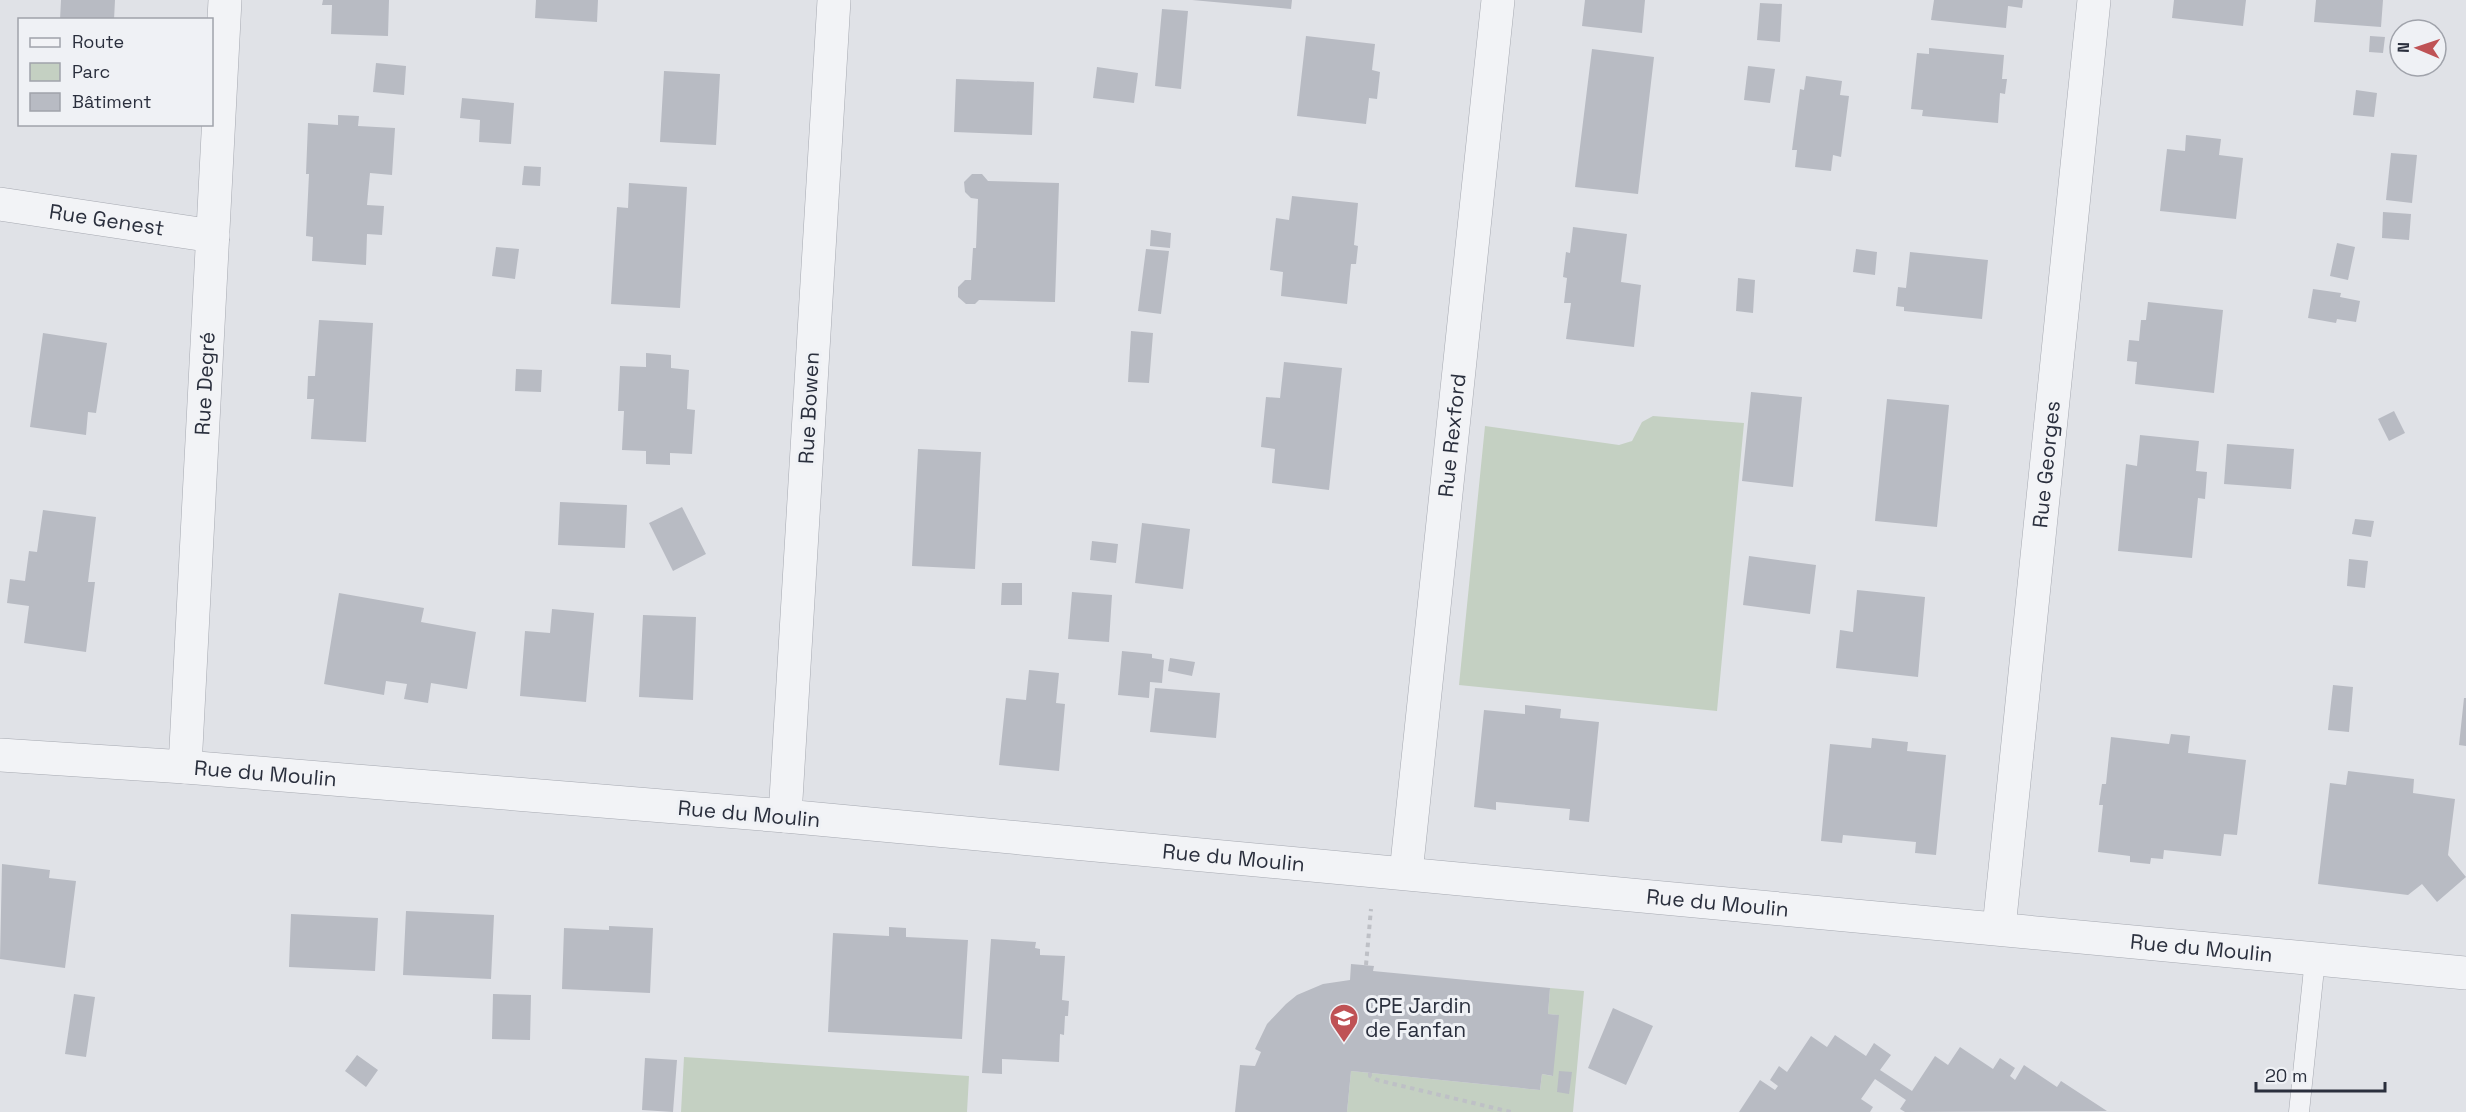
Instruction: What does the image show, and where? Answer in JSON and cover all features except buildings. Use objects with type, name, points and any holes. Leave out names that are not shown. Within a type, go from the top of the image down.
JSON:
[{"type":"street","name":"Rue Degré","points":[[185,766],[225,0]]},
{"type":"street","name":"Rue Bowen","points":[[784,816],[834,0]]},
{"type":"street","name":"Rue Rexford","points":[[1406,873],[1498,0]]},
{"type":"street","name":"Rue Georges","points":[[1999,928],[2094,0]]},
{"type":"street","name":"Rue Genest","points":[[0,204],[213,236]]},
{"type":"street","name":"Rue du Moulin","points":[[0,754],[185,766],[784,816],[2466,973]]},
{"type":"lane","points":[[2299,1112],[2315,959]]},
{"type":"path","points":[[1366,965],[1374,870]]},
{"type":"path","points":[[1370,1073],[1370,1076],[1377,1080],[1511,1112]]},
{"type":"green space","points":[[1653,416],[1744,423],[1717,711],[1459,685],[1485,426],[1619,445],[1632,441],[1642,422]]},
{"type":"green space","points":[[1550,988],[1584,991],[1573,1112],[1347,1112],[1351,1071],[1540,1090],[1542,1074],[1552,1076],[1558,1015],[1548,1014]]},
{"type":"green space","points":[[684,1057],[969,1076],[967,1112],[681,1112]]},
{"type":"place","name":"CPE Jardin de Fanfan","points":[[1344,1044]]}]
